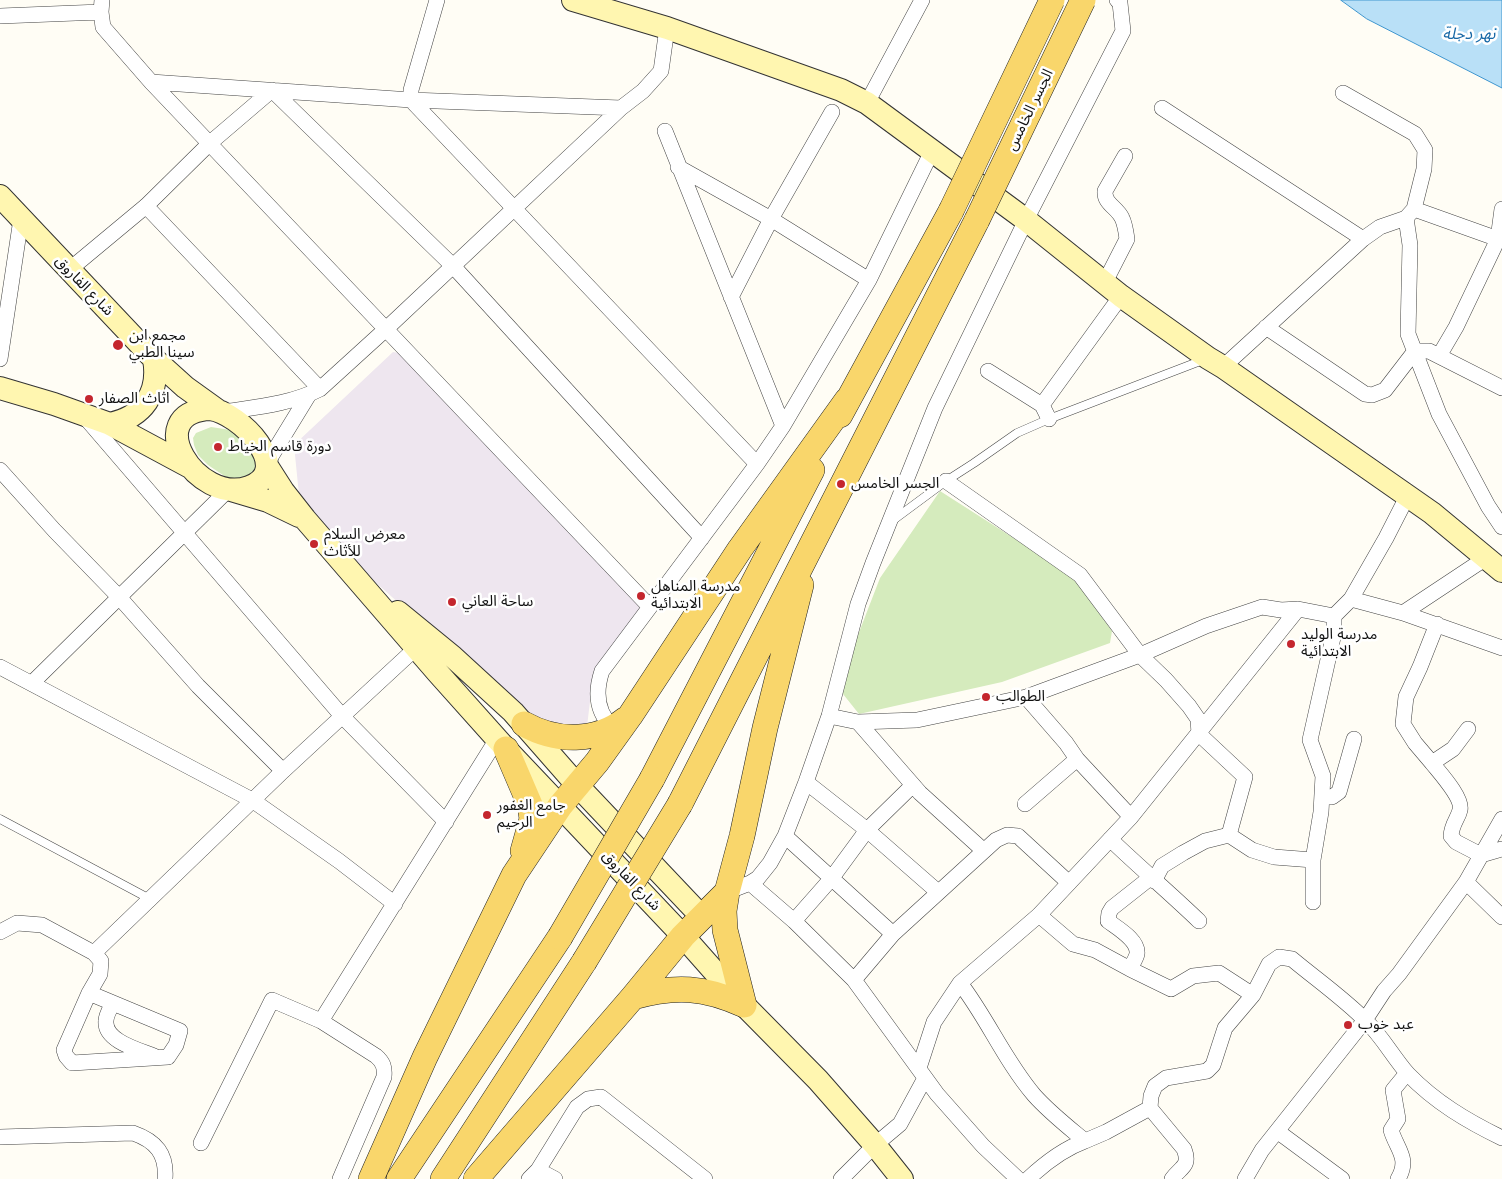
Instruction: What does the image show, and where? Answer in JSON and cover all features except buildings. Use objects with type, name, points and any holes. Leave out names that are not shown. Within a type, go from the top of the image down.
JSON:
[{"type":"main road","points":[[573,0],[667,28],[841,90],[867,103],[1026,220],[1113,289],[1408,495],[1497,565]]},
{"type":"main road","name":"الجسر الخامس","points":[[847,400],[951,210],[1052,0]]},
{"type":"main road","name":"الجسر الخامس","points":[[443,1179],[584,962],[680,804],[976,220],[1083,0]]},
{"type":"main road","name":"شارع الفاروق","points":[[0,196],[154,359],[185,388],[243,426],[255,438],[262,448],[267,465],[283,491],[416,648],[502,744],[683,936],[744,1006],[818,1080],[902,1179]]},
{"type":"main road","points":[[110,424],[120,422],[137,413],[150,397],[155,379],[154,359]]},
{"type":"main road","points":[[0,388],[110,424],[190,467]]},
{"type":"main road","points":[[371,1179],[413,1082],[514,875],[560,806],[597,762],[622,722],[740,549],[847,400]]},
{"type":"main road","points":[[399,1179],[560,937],[652,779],[847,400]]},
{"type":"main road","name":"شارع الفاروق","points":[[220,410],[203,409],[192,412],[178,426],[177,443],[190,467],[205,480],[229,490],[276,504],[305,519]]},
{"type":"main road","points":[[229,490],[241,490],[258,482],[267,465]]},
{"type":"main road","points":[[744,1006],[725,930],[726,892],[742,836],[765,728],[800,592],[809,548]]},
{"type":"main road","name":"شارع الفاروق","points":[[361,582],[441,646],[497,696],[577,785],[702,917]]},
{"type":"main road","points":[[524,724],[561,738],[588,736],[622,722]]},
{"type":"main road","points":[[502,744],[526,795],[532,819],[514,875]]},
{"type":"main road","points":[[476,1179],[683,936],[726,892]]},
{"type":"main road","points":[[633,997],[671,989],[690,989],[727,997],[744,1006]]},
{"type":"street","points":[[438,0],[411,90],[411,100],[757,464]]},
{"type":"street","points":[[867,103],[922,0]]},
{"type":"street","points":[[726,892],[750,883],[765,871],[784,836],[806,782],[829,716],[858,604],[873,563],[935,408],[1026,220],[1123,31],[1120,3],[1117,0]]},
{"type":"street","points":[[0,16],[101,6],[103,26],[152,82],[650,607]]},
{"type":"street","points":[[267,465],[314,392],[386,329],[621,108],[643,91],[661,71],[667,28]]},
{"type":"street","points":[[152,82],[411,100],[621,108]]},
{"type":"street","points":[[69,270],[146,206],[210,143],[272,90]]},
{"type":"street","points":[[272,90],[453,266],[702,538]]},
{"type":"street","points":[[1343,93],[1415,134],[1425,150],[1424,169],[1410,213],[1408,334],[1439,414],[1488,506],[1502,527]]},
{"type":"street","points":[[1162,108],[1363,239]]},
{"type":"street","points":[[731,297],[771,219],[832,112]]},
{"type":"street","points":[[664,131],[783,426]]},
{"type":"street","points":[[622,722],[606,720],[600,709],[598,683],[602,671],[757,464],[783,426],[869,280],[932,151]]},
{"type":"street","points":[[988,371],[1046,412],[1113,289],[1127,239],[1122,217],[1104,197],[1105,191],[1125,156]]},
{"type":"street","points":[[678,167],[771,219],[869,280]]},
{"type":"street","points":[[146,206],[314,392]]},
{"type":"street","points":[[1438,356],[1456,327],[1498,240],[1502,209]]},
{"type":"street","points":[[1216,362],[1266,327],[1363,239],[1380,227],[1410,213],[1498,240]]},
{"type":"street","points":[[0,359],[21,219]]},
{"type":"street","points":[[1266,327],[1365,394],[1372,395],[1385,390],[1415,351]]},
{"type":"street","points":[[1415,351],[1429,351],[1502,388]]},
{"type":"street","points":[[220,410],[314,392]]},
{"type":"street","points":[[82,414],[342,716],[446,822]]},
{"type":"street","points":[[0,470],[54,530],[120,597],[198,686],[283,770]]},
{"type":"street","points":[[946,481],[1080,575],[1140,655],[1189,706],[1198,719],[1199,734],[1245,776],[1229,835]]},
{"type":"street","points":[[32,683],[229,490]]},
{"type":"street","points":[[1313,902],[1313,860],[1321,812],[1323,776],[1310,740],[1334,633],[1334,616],[1351,599],[1408,495]]},
{"type":"street","points":[[1403,613],[1497,565]]},
{"type":"street","points":[[1351,599],[1437,624],[1502,648]]},
{"type":"street","points":[[829,716],[858,722],[917,720],[1026,697],[1140,655],[1206,626],[1238,614],[1262,608],[1298,609],[1334,616]]},
{"type":"street","points":[[841,1179],[875,1145],[900,1124],[922,1073],[934,1022],[960,983],[1039,915],[1131,817],[1298,609]]},
{"type":"street","points":[[1437,624],[1406,697],[1403,724],[1414,743],[1432,763],[1459,799],[1460,809],[1452,826],[1451,836],[1456,842],[1481,854],[1502,850]]},
{"type":"street","points":[[94,953],[283,770],[416,648]]},
{"type":"street","points":[[0,666],[252,800],[339,861],[395,904]]},
{"type":"street","points":[[1026,697],[1066,743],[1077,759],[1131,817]]},
{"type":"street","points":[[858,722],[913,785],[984,851]]},
{"type":"street","points":[[1432,763],[1453,750],[1468,729]]},
{"type":"street","points":[[1322,797],[1332,797],[1340,792],[1354,739]]},
{"type":"street","points":[[321,1020],[446,822],[502,744]]},
{"type":"street","points":[[1025,804],[1077,759]]},
{"type":"street","points":[[806,782],[867,830],[938,892]]},
{"type":"street","points":[[794,921],[831,879],[867,830],[913,785]]},
{"type":"street","points":[[1245,1179],[1262,1150],[1365,1020],[1384,991],[1399,974],[1466,882],[1502,819]]},
{"type":"street","points":[[854,980],[893,934],[996,840],[1007,835],[1018,836],[1068,882]]},
{"type":"street","points":[[1130,969],[1137,954],[1136,948],[1131,940],[1108,921],[1109,913],[1112,908],[1152,879],[1162,866],[1205,841],[1229,835],[1252,850],[1274,857],[1313,860]]},
{"type":"street","points":[[784,836],[893,934]]},
{"type":"street","points":[[1110,839],[1198,921]]},
{"type":"street","points":[[1466,882],[1502,917]]},
{"type":"street","points":[[750,883],[794,921],[854,980],[936,1094],[983,1146],[1018,1179]]},
{"type":"street","points":[[1039,915],[1073,944],[1095,950],[1171,989],[1193,976],[1219,973],[1252,995]]},
{"type":"street","points":[[0,932],[17,923],[42,925],[94,953],[101,960],[100,974],[89,993],[64,1050],[66,1056],[72,1062],[168,1057],[176,1045],[180,1030],[89,993]]},
{"type":"street","points":[[1172,1179],[1186,1165],[1187,1158],[1184,1149],[1150,1108],[1154,1086],[1166,1078],[1207,1072],[1213,1065],[1225,1028],[1252,995],[1269,964],[1279,958],[1292,959],[1365,1020],[1384,1041],[1407,1073],[1451,1111],[1502,1138]]},
{"type":"street","points":[[960,983],[1003,1051],[1034,1094],[1085,1141]]},
{"type":"street","points":[[201,1143],[272,1000],[321,1020],[382,1061],[384,1077],[340,1179]]},
{"type":"street","points":[[113,1003],[106,1023],[107,1030],[117,1041],[158,1058]]},
{"type":"street","points":[[1398,1179],[1402,1173],[1404,1159],[1391,1130],[1398,1119],[1393,1090],[1407,1073]]},
{"type":"street","points":[[556,1179],[533,1174],[577,1107],[588,1099],[601,1097],[705,1179]]},
{"type":"street","points":[[1028,1179],[1068,1147],[1106,1132],[1150,1108]]},
{"type":"street","points":[[1277,1131],[1342,1179]]},
{"type":"street","points":[[0,1137],[133,1133],[146,1137],[156,1145],[163,1156],[166,1169],[165,1179]]},
{"type":"lane","points":[[890,523],[946,481],[1046,412],[1216,362]]},
{"type":"lane","points":[[0,819],[150,899]]},
{"type":"shaded area","points":[[393,352],[399,353],[643,607],[592,685],[585,743],[532,722],[364,572],[299,495],[294,445]]},
{"type":"green space","points":[[211,427],[231,430],[245,443],[257,463],[253,477],[229,479],[208,465],[198,455],[193,438],[196,433]]},
{"type":"green space","points":[[940,491],[1073,576],[1112,631],[1110,643],[1002,682],[859,714],[843,694],[844,676],[851,653],[880,578]]},
{"type":"water","name":"نهر دجلة","points":[[1341,0],[1502,0],[1502,88],[1367,19]]},
{"type":"place","name":"مجمع ابن سينا الطبي","points":[[118,345]]},
{"type":"place","name":"اثاث الصفار","points":[[89,399]]},
{"type":"place","name":"دورة قاسم الخياط","points":[[218,447]]},
{"type":"place","name":"الجسر الخامس","points":[[841,484]]},
{"type":"place","name":"معرض السلام للأثاث","points":[[314,544]]},
{"type":"place","name":"مدرسة المناهل الابتدائية","points":[[641,596]]},
{"type":"place","name":"ساحة العاني","points":[[452,602]]},
{"type":"place","name":"مدرسة الوليد الابتدائية","points":[[1291,644]]},
{"type":"place","name":"الطوالب","points":[[986,697]]},
{"type":"place","name":"جامع الغفور الرحيم","points":[[487,815]]},
{"type":"place","name":"عبد خوب","points":[[1348,1025]]}]
